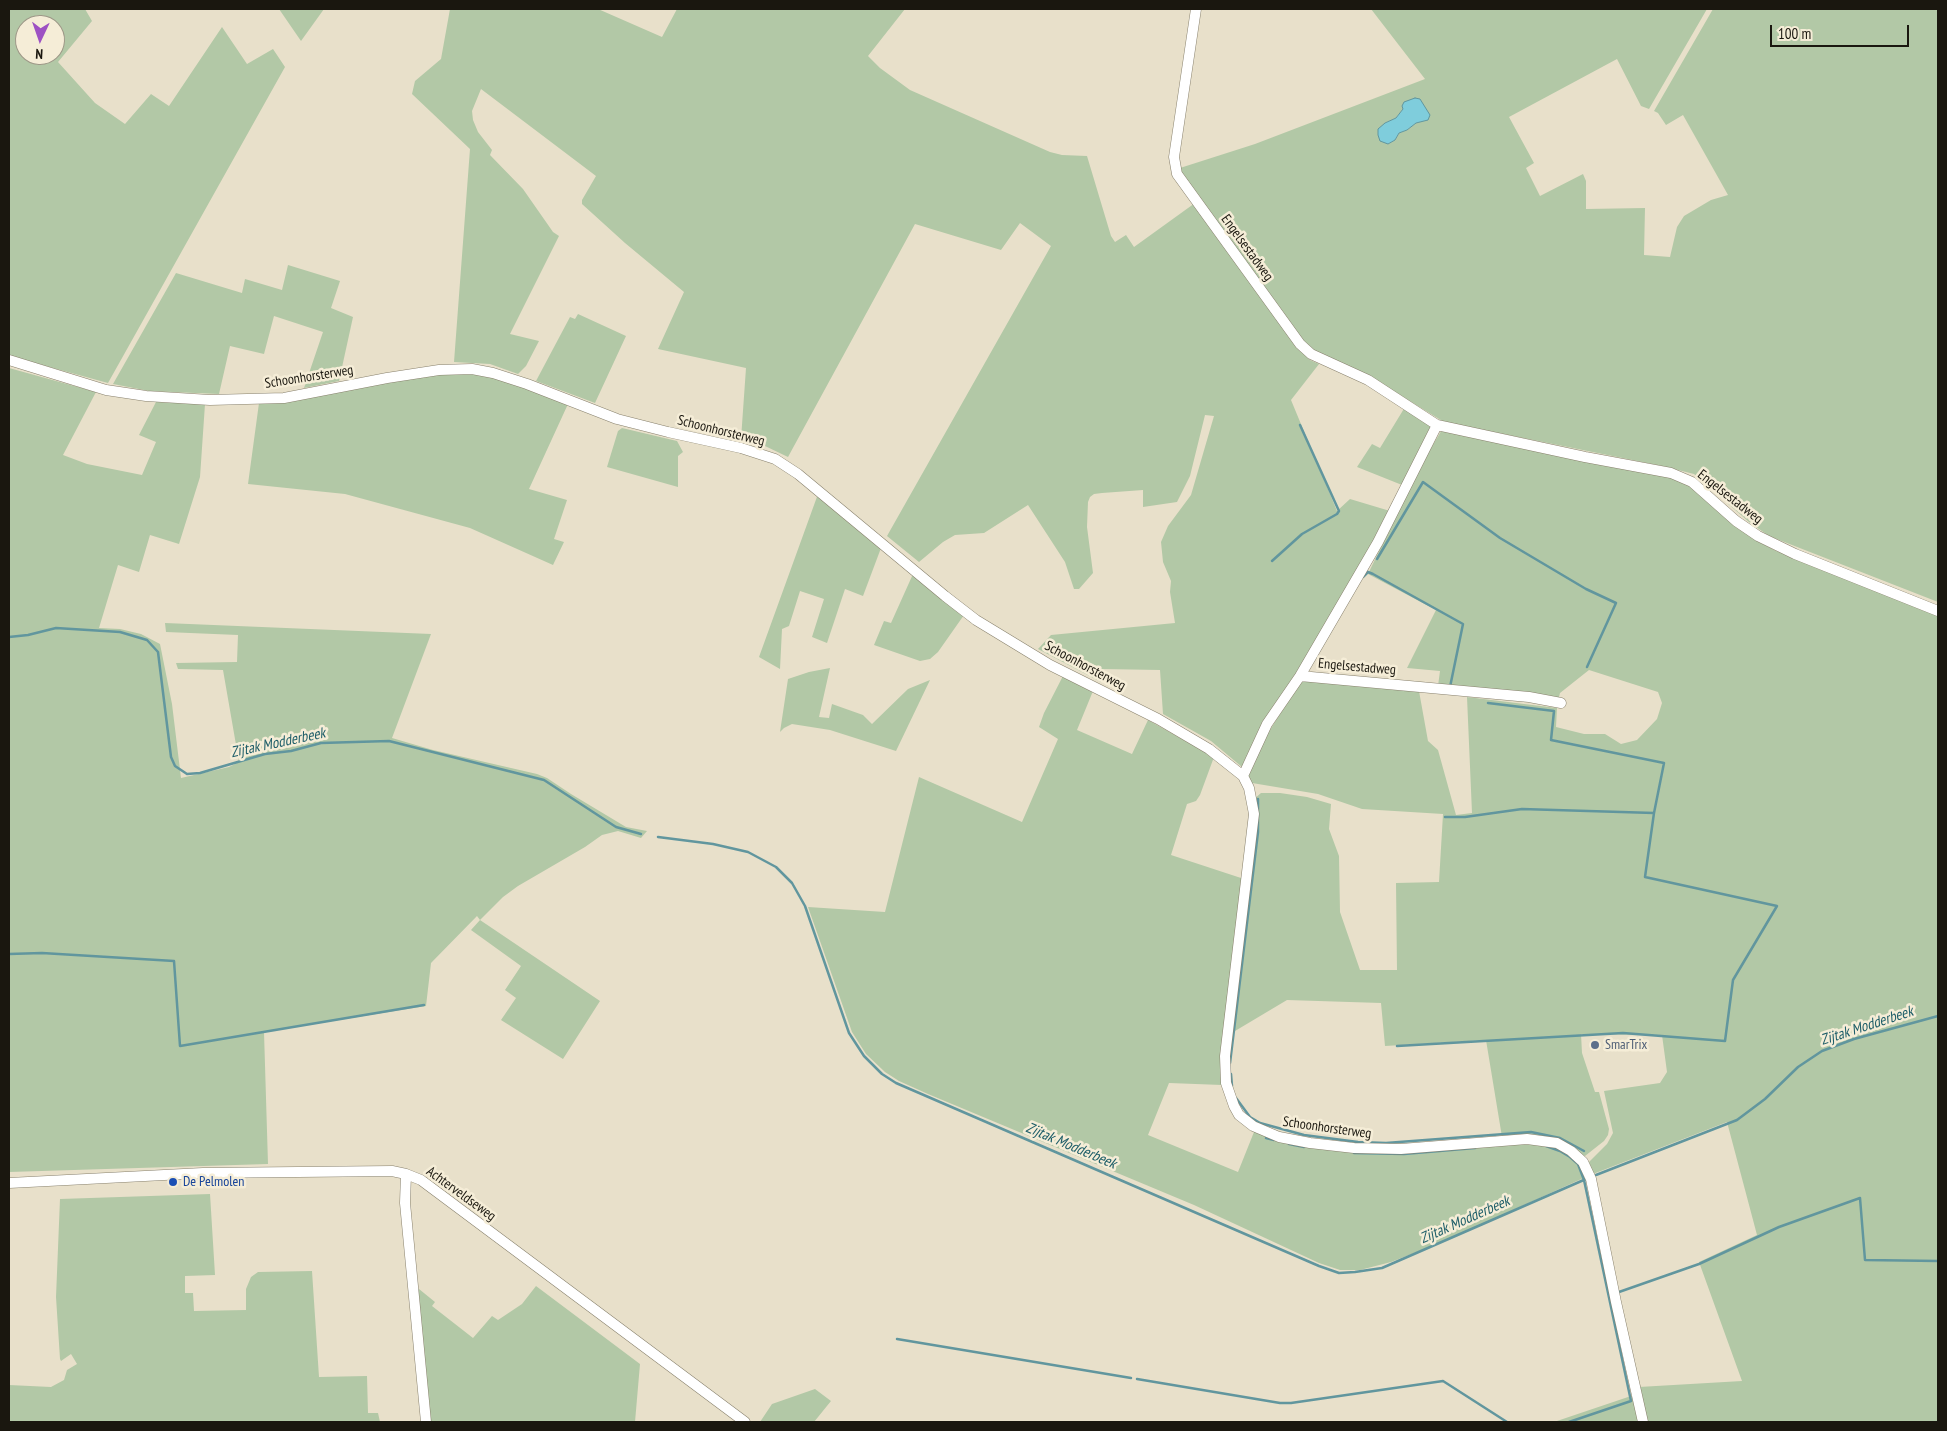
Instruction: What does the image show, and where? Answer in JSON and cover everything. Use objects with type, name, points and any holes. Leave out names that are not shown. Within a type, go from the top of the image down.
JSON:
[{"type":"street","name":"Engelsestadweg","points":[[1196,9],[1174,157],[1177,174],[1300,344],[1311,354],[1368,380],[1437,425],[1585,457],[1671,473],[1692,482],[1736,521],[1758,536],[1795,554],[1938,611]]},
{"type":"street","name":"Schoonhorsterweg","points":[[9,360],[106,390],[146,396],[210,400],[284,398],[387,378],[439,370],[472,369],[518,381],[617,419],[742,448],[775,459],[798,474],[976,620],[1050,665],[1158,719],[1209,749],[1243,776],[1249,788],[1254,814],[1225,1056],[1226,1083],[1239,1115],[1253,1126],[1279,1137],[1354,1148],[1401,1149],[1527,1139],[1556,1143],[1571,1151],[1583,1162],[1591,1179],[1643,1422]]},
{"type":"street","name":"Engelsestadweg","points":[[1243,776],[1263,730],[1300,676],[1378,542],[1437,425]]},
{"type":"street","name":"Engelsestadweg","points":[[1300,676],[1529,697],[1561,703]]},
{"type":"street","name":"Achterveldseweg","points":[[9,1183],[203,1173],[392,1172],[406,1174],[421,1180],[745,1422]]},
{"type":"street","points":[[406,1174],[406,1203],[426,1422]]},
{"type":"green space","points":[[9,9],[85,9],[92,21],[65,54],[65,15],[15,15],[15,65],[61,65],[95,103],[125,124],[151,94],[169,106],[222,27],[247,64],[273,49],[285,67],[108,383],[9,356]]},
{"type":"green space","points":[[279,9],[324,9],[301,41]]},
{"type":"green space","points":[[450,9],[598,9],[662,37],[677,9],[905,9],[868,56],[880,68],[910,90],[1050,152],[1062,155],[1087,156],[1111,236],[1115,242],[1126,235],[1134,247],[1195,203],[1299,346],[1310,360],[1319,364],[1291,400],[1337,511],[1350,499],[1390,511],[1301,667],[1256,736],[1242,767],[1211,741],[1163,714],[1160,670],[1101,669],[1101,682],[1038,649],[1051,635],[1175,623],[1170,592],[1171,581],[1163,562],[1161,542],[1168,526],[1191,495],[1214,416],[1205,415],[1190,476],[1177,502],[1143,507],[1143,490],[1094,494],[1090,497],[1087,527],[1093,573],[1079,589],[1074,589],[1065,562],[1028,505],[984,533],[955,535],[943,542],[919,562],[887,536],[1051,246],[1020,223],[1001,250],[915,224],[788,457],[765,446],[741,439],[746,368],[658,349],[684,292],[582,204],[582,200],[596,176],[481,89],[472,111],[473,120],[478,132],[492,150],[490,155],[523,189],[553,232],[559,236],[510,334],[539,341],[526,366],[518,374],[490,364],[454,362],[470,149],[412,94],[415,81],[441,59]]},
{"type":"green space","points":[[1371,9],[1707,9],[1649,109],[1641,106],[1617,59],[1509,117],[1534,163],[1526,168],[1540,196],[1583,174],[1586,181],[1586,209],[1645,208],[1644,255],[1670,257],[1677,227],[1684,216],[1711,200],[1728,195],[1683,115],[1666,125],[1658,113],[1654,111],[1713,9],[1938,9],[1938,602],[1769,536],[1749,522],[1694,474],[1444,422],[1364,373],[1308,348],[1181,172],[1180,168],[1255,144],[1425,79]],"holes":[[[1403,109],[1427,120],[1416,123],[1399,133],[1395,140],[1388,144],[1385,123],[1396,118]]]},
{"type":"green space","points":[[288,265],[340,281],[331,308],[353,317],[339,381],[304,388],[323,332],[274,316],[264,354],[230,346],[219,394],[149,391],[113,384],[176,273],[242,293],[245,279],[282,290]]},
{"type":"green space","points":[[578,314],[626,336],[595,403],[536,381],[570,317],[575,319]]},
{"type":"green space","points":[[9,368],[96,392],[63,455],[87,464],[142,475],[156,442],[139,435],[156,402],[205,404],[200,477],[179,544],[150,535],[139,572],[118,565],[99,628],[120,629],[141,634],[160,644],[172,704],[181,778],[229,767],[239,762],[223,670],[178,669],[176,663],[237,662],[238,635],[166,632],[165,623],[431,634],[392,738],[433,750],[537,774],[547,778],[626,827],[647,831],[641,838],[618,831],[602,835],[518,886],[503,897],[480,920],[477,916],[431,963],[426,1006],[264,1032],[268,1164],[9,1172]]},
{"type":"green space","points":[[483,373],[568,404],[529,489],[567,500],[554,539],[564,542],[553,565],[470,528],[345,494],[248,484],[259,403],[417,375]]},
{"type":"green space","points":[[1405,407],[1429,421],[1431,427],[1402,485],[1357,467],[1372,444],[1380,448]]},
{"type":"green space","points":[[622,428],[677,441],[683,452],[678,456],[678,487],[607,467],[618,431]]},
{"type":"green space","points":[[1443,428],[1684,476],[1758,541],[1776,551],[1844,575],[1938,614],[1938,1422],[1647,1422],[1639,1387],[1742,1381],[1699,1262],[1757,1235],[1727,1122],[1593,1174],[1589,1162],[1607,1144],[1613,1133],[1604,1091],[1660,1083],[1667,1072],[1662,1035],[1581,1034],[1582,1053],[1595,1092],[1599,1092],[1609,1129],[1604,1141],[1585,1156],[1574,1151],[1502,1137],[1486,1040],[1385,1046],[1381,1003],[1287,1000],[1230,1034],[1254,799],[1261,793],[1280,793],[1307,797],[1331,804],[1329,829],[1339,856],[1340,912],[1360,970],[1397,970],[1396,883],[1439,882],[1443,814],[1362,809],[1318,794],[1252,783],[1248,775],[1256,753],[1300,681],[1419,691],[1428,741],[1438,750],[1456,815],[1472,813],[1467,697],[1557,708],[1556,727],[1584,734],[1605,734],[1621,744],[1637,740],[1657,719],[1662,703],[1658,692],[1589,670],[1560,693],[1558,701],[1438,686],[1440,671],[1407,668],[1436,610],[1368,574],[1419,468]]},
{"type":"green space","points":[[818,494],[881,548],[863,596],[845,589],[827,643],[812,637],[824,599],[800,591],[789,626],[782,629],[780,669],[759,657]]},
{"type":"green space","points":[[913,574],[964,615],[938,652],[930,659],[920,661],[874,645],[884,621],[891,623]]},
{"type":"green space","points":[[830,668],[819,717],[829,718],[832,704],[863,715],[872,724],[908,689],[930,680],[896,751],[830,730],[792,724],[780,732],[788,679]]},
{"type":"green space","points":[[1064,674],[1093,691],[1077,730],[1132,754],[1148,720],[1214,757],[1200,795],[1196,801],[1187,804],[1171,855],[1241,878],[1241,900],[1222,1085],[1169,1083],[1148,1135],[1238,1172],[1254,1132],[1256,1132],[1328,1148],[1510,1142],[1558,1148],[1576,1159],[1588,1176],[1445,1241],[1391,1262],[1360,1270],[1340,1270],[1319,1263],[1194,1205],[899,1081],[885,1072],[866,1054],[852,1032],[808,907],[885,912],[919,777],[1022,822],[1058,739],[1039,727]]},
{"type":"green space","points":[[480,920],[600,1001],[563,1059],[501,1020],[516,998],[505,990],[521,966],[471,930]]},
{"type":"green space","points":[[210,1194],[215,1275],[185,1276],[185,1293],[193,1293],[194,1311],[246,1310],[246,1289],[251,1277],[258,1272],[312,1271],[319,1377],[367,1376],[368,1413],[378,1413],[380,1422],[9,1422],[9,1385],[51,1387],[64,1380],[67,1370],[77,1364],[71,1354],[61,1361],[60,1359],[56,1297],[60,1199]]},
{"type":"green space","points":[[536,1286],[640,1364],[635,1422],[428,1422],[417,1291],[419,1289],[435,1302],[432,1306],[473,1338],[492,1316],[498,1320],[522,1304]]},
{"type":"green space","points":[[815,1389],[831,1401],[814,1422],[760,1422],[772,1404]]},
{"type":"green space","points":[[1634,1395],[1640,1422],[1554,1422]]},
{"type":"water","points":[[1415,98],[1420,99],[1430,115],[1428,120],[1416,123],[1399,133],[1395,140],[1388,144],[1380,141],[1378,129],[1396,118],[1403,109],[1404,102]]},
{"type":"waterway","points":[[1272,561],[1302,534],[1339,511],[1300,425]]},
{"type":"waterway","points":[[1377,559],[1423,482],[1500,538],[1586,589],[1616,603],[1587,667]]},
{"type":"waterway","points":[[1363,577],[1368,572],[1373,574],[1463,624],[1450,687]]},
{"type":"waterway","name":"Zijtak Modderbeek","points":[[9,637],[28,635],[56,628],[120,632],[147,640],[158,652],[171,757],[175,766],[187,774],[200,773],[265,754],[291,751],[321,743],[389,741],[544,780],[616,827],[641,834]]},
{"type":"waterway","points":[[1488,703],[1554,711],[1551,740],[1664,763],[1654,813]]},
{"type":"waterway","points":[[1230,1063],[1258,832],[1258,799]]},
{"type":"waterway","points":[[1397,1046],[1623,1033],[1725,1041],[1733,980],[1777,906],[1645,877],[1654,813],[1522,809],[1465,817],[1445,817]]},
{"type":"waterway","name":"Zijtak Modderbeek","points":[[658,837],[713,844],[748,852],[776,867],[792,883],[805,906],[849,1033],[864,1056],[882,1074],[896,1083],[1319,1266],[1339,1273],[1382,1268],[1586,1179]]},
{"type":"waterway","points":[[9,954],[42,953],[174,961],[180,1046],[424,1005]]},
{"type":"waterway","name":"Zijtak Modderbeek","points":[[1596,1175],[1737,1120],[1765,1099],[1798,1067],[1822,1051],[1854,1039],[1938,1016]]},
{"type":"waterway","points":[[1231,1074],[1232,1086]]},
{"type":"waterway","points":[[1236,1098],[1250,1117],[1260,1123],[1304,1135],[1358,1142],[1386,1143],[1531,1132],[1560,1138],[1584,1151]]},
{"type":"waterway","points":[[1266,1138],[1274,1140]]},
{"type":"waterway","points":[[1289,1144],[1304,1147]]},
{"type":"waterway","points":[[1546,1146],[1560,1151],[1578,1164],[1584,1180],[1631,1401],[1569,1422]]},
{"type":"waterway","points":[[1354,1153],[1404,1154],[1475,1148]]},
{"type":"waterway","points":[[1619,1292],[1699,1264],[1779,1227],[1860,1198],[1865,1260],[1938,1261]]},
{"type":"waterway","points":[[897,1339],[1131,1378]]},
{"type":"waterway","points":[[1137,1379],[1280,1403],[1443,1381],[1507,1422]]},
{"type":"place","name":"SmarTrix","points":[[1595,1045]]},
{"type":"place","name":"De Pelmolen","points":[[173,1182]]}]
